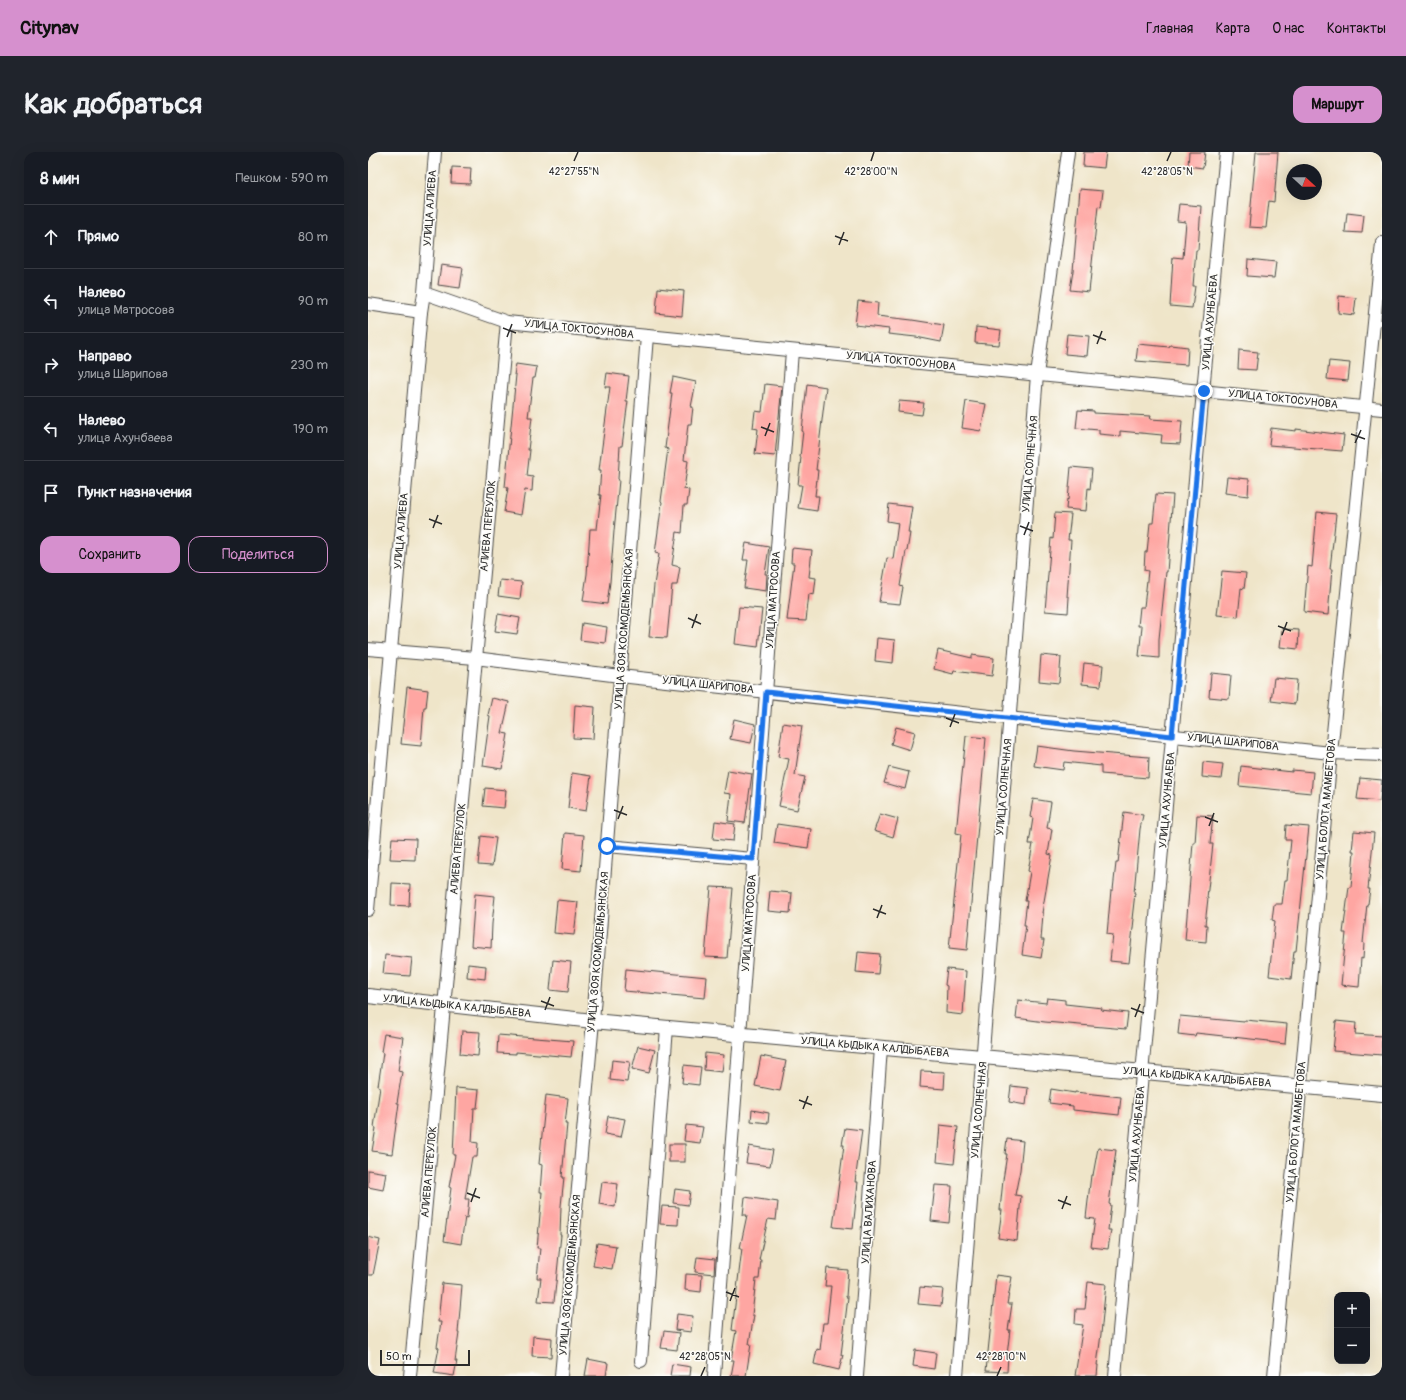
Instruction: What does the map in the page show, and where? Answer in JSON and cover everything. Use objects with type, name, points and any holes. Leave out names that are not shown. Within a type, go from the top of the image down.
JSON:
[{"type":"street","name":"УЛИЦА АЛИЕВА","points":[[368,910],[390,650],[424,293],[435,152]]},
{"type":"street","name":"УЛИЦА СОЛНЕЧНАЯ","points":[[957,1376],[1037,375],[1068,152]]},
{"type":"street","name":"УЛИЦА АХУНБАЕВА","points":[[1115,1376],[1226,152]]},
{"type":"street","name":"УЛИЦА БОЛОТА МАМБЕТОВА","points":[[1274,1376],[1331,753],[1382,243]]},
{"type":"street","name":"УЛИЦА ТОКТОСУНОВА","points":[[424,293],[507,322],[1382,409]]},
{"type":"street","points":[[368,304],[421,312]]},
{"type":"street","name":"АЛИЕВА ПЕРЕУЛОК","points":[[410,1376],[507,322]]},
{"type":"street","name":"УЛИЦА ЗОЯ КОСМОДЕМЬЯНСКАЯ","points":[[561,1376],[593,1021],[647,336]]},
{"type":"street","name":"УЛИЦА МАТРОСОВА","points":[[714,1376],[792,351]]},
{"type":"street","name":"УЛИЦА ШАРИПОВА","points":[[368,649],[475,658],[620,676],[1331,753],[1382,755]]},
{"type":"street","points":[[607,846],[753,859]]},
{"type":"street","name":"УЛИЦА КЫДЫКА КАЛДЫБАЕВА","points":[[368,996],[593,1021],[1382,1094]]},
{"type":"street","points":[[641,1361],[668,1028]]},
{"type":"street","name":"УЛИЦА ВАЛИХАНОВА","points":[[857,1376],[881,1048]]},
{"type":"building","points":[[1084,152],[1106,152],[1104,168],[1083,166]]},
{"type":"building","points":[[1189,152],[1205,152],[1203,168],[1188,166]]},
{"type":"building","points":[[1256,152],[1278,152],[1274,202],[1269,201],[1266,228],[1249,227]]},
{"type":"building","points":[[452,167],[471,168],[470,184],[451,183]]},
{"type":"building","points":[[1080,189],[1103,191],[1101,207],[1098,206],[1089,292],[1070,290]]},
{"type":"building","points":[[1179,204],[1201,206],[1192,308],[1170,306],[1173,257],[1183,258],[1186,222],[1177,221]]},
{"type":"building","points":[[1347,213],[1364,215],[1362,233],[1345,232]]},
{"type":"building","points":[[1248,259],[1276,262],[1274,278],[1247,276]]},
{"type":"building","points":[[441,265],[463,268],[460,288],[438,285]]},
{"type":"building","points":[[658,288],[684,291],[682,316],[656,313]]},
{"type":"building","points":[[1339,296],[1356,298],[1354,315],[1338,313]]},
{"type":"building","points":[[858,301],[878,303],[877,316],[944,325],[941,342],[916,337],[888,334],[889,329],[855,325]]},
{"type":"building","points":[[976,327],[1001,330],[999,345],[975,343]]},
{"type":"building","points":[[1067,334],[1089,336],[1087,356],[1065,354]]},
{"type":"building","points":[[1138,344],[1188,347],[1187,365],[1136,361]]},
{"type":"building","points":[[1239,350],[1258,352],[1256,370],[1238,369]]},
{"type":"building","points":[[1329,361],[1350,363],[1348,381],[1327,379]]},
{"type":"building","points":[[516,364],[537,367],[535,378],[533,378],[528,417],[532,417],[527,476],[533,477],[532,491],[525,490],[521,515],[504,512],[508,488],[505,487]]},
{"type":"building","points":[[607,373],[629,376],[626,401],[628,401],[622,446],[620,446],[619,480],[607,604],[583,601],[587,574],[590,529],[597,529],[601,495],[599,495],[601,470],[599,470],[610,387],[605,387]]},
{"type":"building","points":[[673,377],[696,382],[691,407],[693,407],[691,424],[688,424],[684,460],[688,461],[684,489],[689,490],[687,505],[684,505],[682,533],[677,532],[672,565],[680,567],[677,585],[672,585],[667,638],[649,637],[654,585],[659,554],[655,553],[668,449],[665,448]]},
{"type":"building","points":[[765,384],[782,386],[775,456],[755,454],[758,429],[753,428],[755,411],[762,412]]},
{"type":"building","points":[[807,384],[826,387],[816,470],[818,470],[815,496],[819,496],[817,511],[798,508],[802,485],[798,485]]},
{"type":"building","points":[[899,401],[924,403],[922,415],[898,412]]},
{"type":"building","points":[[966,401],[986,404],[981,431],[962,428]]},
{"type":"building","points":[[1078,410],[1094,411],[1094,413],[1151,416],[1150,419],[1182,421],[1180,444],[1161,443],[1162,435],[1120,431],[1120,436],[1099,434],[1099,430],[1076,428]]},
{"type":"building","points":[[1271,428],[1296,431],[1296,429],[1344,435],[1342,451],[1269,445]]},
{"type":"building","points":[[1071,467],[1092,469],[1090,489],[1088,488],[1086,511],[1066,509]]},
{"type":"building","points":[[1227,477],[1249,479],[1248,496],[1225,493]]},
{"type":"building","points":[[1156,494],[1173,495],[1167,572],[1159,639],[1159,658],[1139,656],[1142,626],[1138,626],[1140,607],[1144,607],[1148,571],[1144,570],[1145,552],[1147,552],[1150,523],[1153,523]]},
{"type":"building","points":[[889,504],[912,507],[908,533],[910,533],[900,586],[903,587],[900,604],[879,602],[887,558],[893,559],[898,523],[887,521]]},
{"type":"building","points":[[1317,512],[1336,514],[1330,569],[1332,569],[1328,615],[1304,612],[1308,566],[1312,567]]},
{"type":"building","points":[[1055,513],[1071,514],[1068,540],[1071,540],[1067,597],[1069,597],[1068,613],[1045,611],[1051,538],[1053,539]]},
{"type":"building","points":[[746,543],[769,547],[765,574],[767,574],[766,591],[744,588],[748,560],[743,560]]},
{"type":"building","points":[[792,548],[812,550],[809,577],[816,578],[814,595],[809,594],[806,621],[787,620],[794,563],[791,563]]},
{"type":"building","points":[[1222,571],[1246,573],[1244,589],[1241,588],[1238,617],[1217,615]]},
{"type":"building","points":[[500,580],[522,582],[520,599],[498,596]]},
{"type":"building","points":[[739,607],[762,609],[758,647],[735,644]]},
{"type":"building","points":[[498,614],[520,618],[517,634],[495,631]]},
{"type":"building","points":[[582,623],[607,627],[605,643],[580,640]]},
{"type":"building","points":[[1282,629],[1299,630],[1298,649],[1280,647]]},
{"type":"building","points":[[877,638],[895,640],[893,663],[875,661]]},
{"type":"building","points":[[938,650],[972,658],[972,655],[994,658],[992,676],[954,671],[953,674],[934,669]]},
{"type":"building","points":[[1041,655],[1061,657],[1059,683],[1039,681]]},
{"type":"building","points":[[1084,663],[1103,665],[1101,686],[1082,684]]},
{"type":"building","points":[[1211,673],[1231,675],[1229,699],[1209,697]]},
{"type":"building","points":[[1274,678],[1297,680],[1295,704],[1271,701]]},
{"type":"building","points":[[407,687],[428,690],[426,707],[424,707],[421,746],[401,744]]},
{"type":"building","points":[[492,698],[509,702],[502,733],[508,734],[502,769],[483,766],[490,716],[488,715]]},
{"type":"building","points":[[575,705],[595,707],[593,739],[573,738]]},
{"type":"building","points":[[734,719],[755,724],[751,743],[730,739]]},
{"type":"building","points":[[783,723],[802,726],[795,775],[805,777],[797,810],[779,806],[789,759],[778,757]]},
{"type":"building","points":[[896,727],[915,732],[910,750],[891,744]]},
{"type":"building","points":[[966,736],[986,738],[967,950],[949,948],[961,834],[956,833]]},
{"type":"building","points":[[1037,746],[1074,751],[1149,757],[1148,778],[1101,774],[1101,766],[1064,762],[1063,770],[1034,766]]},
{"type":"building","points":[[1203,762],[1223,764],[1221,779],[1202,777]]},
{"type":"building","points":[[1241,766],[1292,772],[1292,770],[1313,772],[1311,793],[1239,786]]},
{"type":"building","points":[[889,767],[909,772],[905,789],[884,783]]},
{"type":"building","points":[[728,770],[752,774],[745,823],[728,821],[731,794],[724,793]]},
{"type":"building","points":[[572,773],[591,776],[586,811],[568,808]]},
{"type":"building","points":[[1360,778],[1382,780],[1380,801],[1357,799]]},
{"type":"building","points":[[485,788],[506,790],[504,808],[483,806]]},
{"type":"building","points":[[1033,799],[1051,802],[1047,828],[1052,829],[1048,854],[1052,855],[1042,913],[1041,940],[1044,940],[1041,958],[1022,955],[1026,925],[1024,925],[1027,901],[1025,901],[1033,844],[1029,844],[1033,818],[1030,817]]},
{"type":"building","points":[[1124,812],[1143,815],[1140,829],[1132,919],[1134,919],[1129,963],[1110,961],[1113,935],[1107,934],[1111,890],[1113,890],[1116,863],[1118,863]]},
{"type":"building","points":[[880,814],[898,819],[893,837],[874,831]]},
{"type":"building","points":[[1197,815],[1213,816],[1210,844],[1213,844],[1205,925],[1207,925],[1206,942],[1185,940],[1193,843],[1195,843]]},
{"type":"building","points":[[715,821],[735,824],[733,841],[713,839]]},
{"type":"building","points":[[777,824],[811,829],[808,848],[774,843]]},
{"type":"building","points":[[1286,825],[1309,827],[1296,951],[1294,951],[1291,979],[1269,976],[1275,921],[1272,920],[1274,904],[1282,904],[1285,880],[1287,880],[1291,840],[1285,840]]},
{"type":"building","points":[[1354,831],[1374,833],[1368,889],[1370,889],[1367,904],[1363,959],[1361,958],[1359,987],[1341,985],[1346,933],[1343,933],[1349,887],[1351,887]]},
{"type":"building","points":[[565,833],[584,835],[581,871],[562,869]]},
{"type":"building","points":[[481,836],[496,838],[492,866],[478,865]]},
{"type":"building","points":[[392,838],[416,839],[415,860],[390,859]]},
{"type":"building","points":[[392,883],[410,884],[409,906],[391,905]]},
{"type":"building","points":[[711,887],[733,888],[727,958],[705,957]]},
{"type":"building","points":[[770,891],[792,893],[790,913],[768,911]]},
{"type":"building","points":[[475,894],[495,896],[491,948],[471,946]]},
{"type":"building","points":[[557,900],[578,902],[574,935],[554,933]]},
{"type":"building","points":[[858,952],[880,954],[878,974],[856,972]]},
{"type":"building","points":[[385,955],[412,958],[410,976],[383,974]]},
{"type":"building","points":[[553,960],[571,962],[568,992],[550,990]]},
{"type":"building","points":[[468,964],[486,966],[485,979],[467,977]]},
{"type":"building","points":[[626,969],[707,977],[705,998],[624,991]]},
{"type":"building","points":[[947,969],[966,971],[963,1015],[946,1013],[947,986],[945,985]]},
{"type":"building","points":[[1047,998],[1065,1000],[1065,1004],[1102,1008],[1101,1010],[1128,1013],[1126,1029],[1016,1018],[1018,1000],[1046,1003]]},
{"type":"building","points":[[1180,1016],[1244,1022],[1245,1020],[1287,1024],[1285,1044],[1196,1033],[1195,1036],[1178,1034]]},
{"type":"building","points":[[1336,1021],[1356,1023],[1355,1034],[1382,1036],[1382,1055],[1333,1051]]},
{"type":"building","points":[[462,1031],[480,1032],[478,1056],[460,1054]]},
{"type":"building","points":[[384,1034],[403,1037],[398,1071],[402,1072],[397,1103],[399,1103],[392,1154],[372,1151],[376,1128],[374,1127],[380,1087],[378,1086]]},
{"type":"building","points":[[498,1035],[573,1041],[571,1057],[516,1052],[516,1054],[497,1053]]},
{"type":"building","points":[[638,1046],[655,1050],[649,1073],[632,1069]]},
{"type":"building","points":[[705,1053],[724,1055],[722,1072],[704,1070]]},
{"type":"building","points":[[761,1056],[786,1061],[780,1091],[755,1086]]},
{"type":"building","points":[[612,1060],[630,1062],[627,1082],[610,1080]]},
{"type":"building","points":[[684,1065],[701,1067],[699,1085],[682,1083]]},
{"type":"building","points":[[921,1071],[945,1072],[944,1089],[920,1087]]},
{"type":"building","points":[[1011,1086],[1028,1088],[1026,1105],[1009,1102]]},
{"type":"building","points":[[456,1088],[479,1090],[477,1108],[474,1108],[472,1142],[478,1143],[477,1157],[472,1157],[465,1199],[469,1199],[467,1218],[465,1217],[461,1244],[444,1241],[451,1188],[449,1187],[455,1155],[453,1155]]},
{"type":"building","points":[[1051,1089],[1075,1093],[1121,1097],[1119,1115],[1073,1110],[1073,1106],[1049,1103]]},
{"type":"building","points":[[546,1095],[568,1098],[562,1177],[564,1177],[561,1206],[561,1235],[554,1302],[538,1301],[541,1278],[537,1278],[540,1248],[537,1248],[542,1192],[540,1192],[542,1165],[539,1164]]},
{"type":"building","points":[[752,1110],[769,1113],[768,1123],[751,1121]]},
{"type":"building","points":[[608,1116],[625,1119],[621,1137],[605,1134]]},
{"type":"building","points":[[686,1125],[703,1127],[700,1143],[684,1141]]},
{"type":"building","points":[[940,1125],[958,1127],[954,1164],[937,1162]]},
{"type":"building","points":[[845,1128],[862,1130],[855,1182],[858,1182],[853,1229],[833,1227]]},
{"type":"building","points":[[1007,1139],[1023,1141],[1020,1170],[1015,1195],[1021,1196],[1017,1241],[998,1238],[1002,1210],[1000,1210],[1007,1154],[1005,1154]]},
{"type":"building","points":[[669,1144],[685,1144],[685,1162],[669,1162]]},
{"type":"building","points":[[749,1146],[773,1150],[770,1166],[746,1163]]},
{"type":"building","points":[[1098,1148],[1116,1150],[1109,1204],[1111,1205],[1108,1230],[1111,1230],[1108,1249],[1091,1247],[1095,1219],[1086,1218],[1091,1175],[1093,1175]]},
{"type":"building","points":[[368,1170],[386,1173],[383,1190],[368,1187]]},
{"type":"building","points":[[602,1182],[618,1184],[615,1207],[599,1204]]},
{"type":"building","points":[[935,1185],[952,1186],[949,1223],[931,1221]]},
{"type":"building","points":[[675,1189],[690,1191],[688,1205],[673,1203]]},
{"type":"building","points":[[745,1197],[778,1202],[776,1220],[768,1219],[759,1260],[761,1260],[759,1279],[756,1279],[752,1315],[754,1315],[746,1376],[731,1376],[734,1360],[731,1360],[736,1331],[732,1330],[742,1248],[740,1248],[747,1215],[743,1215]]},
{"type":"building","points":[[662,1206],[679,1207],[678,1225],[660,1224]]},
{"type":"building","points":[[368,1237],[380,1240],[373,1275],[368,1275]]},
{"type":"building","points":[[597,1243],[616,1246],[612,1269],[593,1266]]},
{"type":"building","points":[[697,1257],[715,1259],[714,1274],[695,1272]]},
{"type":"building","points":[[827,1268],[848,1270],[846,1297],[848,1297],[841,1355],[843,1355],[839,1370],[814,1364],[817,1349],[820,1350],[823,1323],[827,1323],[831,1286],[825,1286]]},
{"type":"building","points":[[686,1274],[702,1275],[701,1292],[685,1290]]},
{"type":"building","points":[[996,1275],[1012,1277],[1007,1304],[1012,1304],[1008,1330],[1010,1330],[1007,1355],[1007,1372],[986,1371]]},
{"type":"building","points":[[1088,1282],[1106,1284],[1097,1376],[1075,1376],[1083,1325],[1075,1324],[1076,1309],[1085,1309]]},
{"type":"building","points":[[442,1283],[462,1285],[459,1333],[455,1361],[457,1361],[454,1376],[434,1373],[439,1348],[437,1347],[441,1322],[438,1322]]},
{"type":"building","points":[[920,1287],[943,1289],[941,1306],[918,1304]]},
{"type":"building","points":[[677,1314],[693,1316],[691,1332],[675,1330]]},
{"type":"building","points":[[664,1331],[679,1333],[677,1350],[661,1348]]},
{"type":"building","points":[[533,1336],[552,1338],[551,1357],[532,1356]]},
{"type":"building","points":[[915,1350],[936,1353],[934,1369],[913,1366]]},
{"type":"building","points":[[588,1359],[608,1363],[606,1376],[585,1376]]},
{"type":"building","points":[[672,1364],[691,1367],[690,1376],[670,1376]]},
{"type":"route","points":[[607,846],[753,859],[766,692],[1172,736],[1204,391]]}]
